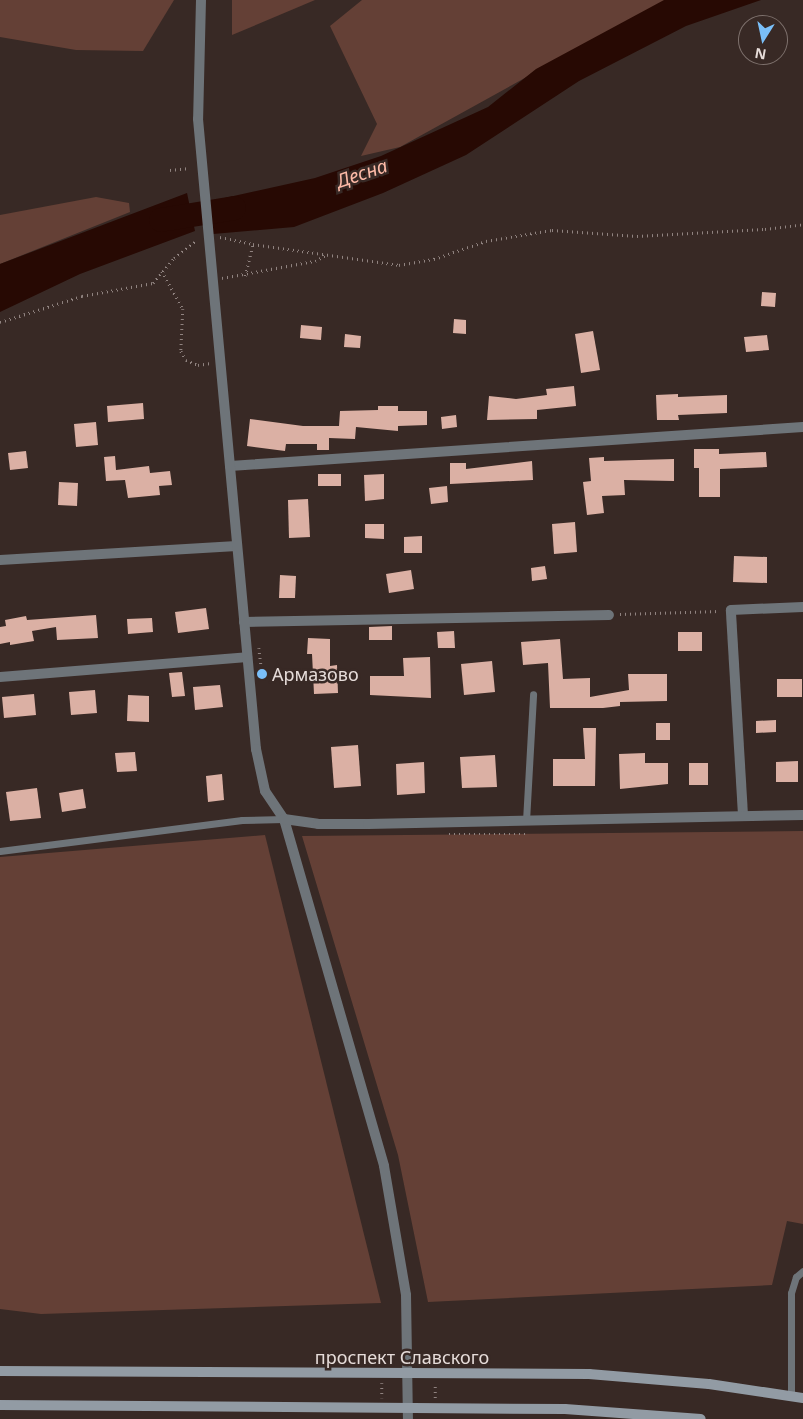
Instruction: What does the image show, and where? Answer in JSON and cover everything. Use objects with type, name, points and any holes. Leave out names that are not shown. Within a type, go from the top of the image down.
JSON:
[{"type":"main road","name":"проспект Славского","points":[[0,1371],[589,1374],[709,1384],[803,1398]]},
{"type":"main road","points":[[0,1405],[382,1409],[408,1414],[435,1409],[565,1409],[701,1419]]},
{"type":"street","points":[[201,0],[197,76],[203,171],[237,546],[248,622],[247,657],[256,749],[265,791],[284,819],[384,1166],[406,1295],[408,1414]]},
{"type":"street","points":[[230,466],[803,427]]},
{"type":"street","points":[[0,560],[237,546]]},
{"type":"street","points":[[743,815],[731,610],[803,606]]},
{"type":"street","points":[[248,622],[608,615]]},
{"type":"street","points":[[0,677],[247,657]]},
{"type":"street","points":[[284,819],[318,824],[803,815]]},
{"type":"lane","points":[[526,821],[533,694]]},
{"type":"lane","points":[[0,851],[242,820],[284,819]]},
{"type":"lane","points":[[791,1396],[791,1293],[796,1277],[803,1271]]},
{"type":"path","points":[[170,170],[203,171]]},
{"type":"path","points":[[0,322],[82,296],[153,283],[162,271],[193,241],[223,236],[253,244],[399,265],[434,259],[486,241],[552,230],[637,236],[765,229],[803,224]]},
{"type":"path","points":[[245,276],[253,244]]},
{"type":"path","points":[[214,279],[245,276],[315,261],[327,255]]},
{"type":"path","points":[[162,271],[183,309],[181,351],[186,360],[198,365],[220,362]]},
{"type":"path","points":[[608,615],[731,610]]},
{"type":"path","points":[[248,622],[262,655],[262,680]]},
{"type":"path","points":[[449,822],[449,836],[529,834]]},
{"type":"path","points":[[382,1373],[382,1409]]},
{"type":"path","points":[[435,1409],[436,1373]]},
{"type":"shaded area","points":[[0,0],[174,0],[143,51],[76,50],[0,37]]},
{"type":"shaded area","points":[[232,0],[315,0],[232,35]]},
{"type":"shaded area","points":[[362,0],[666,0],[400,147],[361,156],[377,124],[330,26]]},
{"type":"shaded area","points":[[96,197],[129,203],[130,212],[0,264],[0,215]]},
{"type":"shaded area","points":[[803,831],[803,1224],[787,1221],[772,1285],[428,1302],[398,1155],[302,836]]},
{"type":"shaded area","points":[[265,835],[381,1303],[41,1314],[0,1309],[0,857]]},
{"type":"water","points":[[664,0],[761,0],[686,26],[579,81],[466,155],[383,193],[294,227],[213,234],[211,201],[315,178],[381,156],[488,107],[536,69]]},
{"type":"water","points":[[187,193],[195,231],[80,274],[0,312],[0,264]]},
{"type":"building","points":[[762,292],[776,293],[775,307],[761,306]]},
{"type":"building","points":[[454,319],[466,320],[466,334],[453,333]]},
{"type":"building","points":[[301,325],[322,327],[321,340],[300,338]]},
{"type":"building","points":[[593,331],[600,370],[581,373],[575,334]]},
{"type":"building","points":[[345,334],[361,336],[360,348],[344,347]]},
{"type":"building","points":[[767,335],[769,350],[746,352],[744,337]]},
{"type":"building","points":[[574,386],[576,406],[537,410],[537,419],[487,420],[489,396],[516,399],[547,395],[546,389]]},
{"type":"building","points":[[678,394],[678,397],[727,395],[727,413],[678,415],[679,420],[657,420],[656,395]]},
{"type":"building","points":[[143,403],[144,419],[108,422],[107,406]]},
{"type":"building","points":[[378,406],[398,406],[398,411],[427,411],[427,425],[398,426],[398,431],[356,427],[355,439],[329,438],[329,450],[317,450],[317,444],[286,444],[285,451],[247,446],[250,419],[303,426],[339,426],[340,411],[378,410]]},
{"type":"building","points":[[456,415],[457,427],[442,429],[441,417]]},
{"type":"building","points":[[96,422],[98,445],[76,447],[74,424]]},
{"type":"building","points":[[694,449],[719,449],[719,454],[766,452],[767,467],[720,469],[720,497],[699,497],[699,468],[694,468]]},
{"type":"building","points":[[26,451],[28,468],[10,470],[8,453]]},
{"type":"building","points":[[115,456],[116,470],[149,466],[150,473],[170,471],[172,485],[159,486],[160,495],[128,498],[125,480],[106,481],[104,457]]},
{"type":"building","points":[[604,457],[604,461],[674,459],[674,481],[624,480],[625,495],[602,496],[604,513],[587,515],[583,482],[591,481],[589,458]]},
{"type":"building","points":[[532,461],[533,480],[450,484],[450,463],[466,463],[466,469]]},
{"type":"building","points":[[318,474],[341,474],[341,486],[318,486]]},
{"type":"building","points":[[384,474],[384,499],[365,501],[364,475]]},
{"type":"building","points":[[59,482],[78,483],[77,506],[58,505]]},
{"type":"building","points":[[447,486],[448,502],[431,504],[429,488]]},
{"type":"building","points":[[308,499],[310,537],[289,538],[288,500]]},
{"type":"building","points":[[575,522],[577,552],[554,554],[552,524]]},
{"type":"building","points":[[365,524],[384,524],[384,539],[365,538]]},
{"type":"building","points":[[422,536],[422,553],[404,553],[404,537]]},
{"type":"building","points":[[734,556],[767,557],[767,583],[733,582]]},
{"type":"building","points":[[545,566],[547,579],[532,581],[531,568]]},
{"type":"building","points":[[411,570],[414,589],[389,593],[386,574]]},
{"type":"building","points":[[280,575],[296,576],[295,598],[279,598]]},
{"type":"building","points":[[206,608],[209,629],[178,633],[175,612]]},
{"type":"building","points":[[96,615],[98,638],[57,640],[56,627],[32,631],[34,641],[10,645],[10,642],[0,644],[0,627],[6,626],[5,620],[26,616],[27,620]]},
{"type":"building","points":[[152,618],[153,632],[128,634],[127,619]]},
{"type":"building","points":[[392,626],[392,640],[369,640],[369,627]]},
{"type":"building","points":[[454,631],[455,648],[438,648],[437,632]]},
{"type":"building","points":[[678,632],[702,632],[702,651],[678,651]]},
{"type":"building","points":[[308,638],[330,639],[330,666],[337,665],[338,693],[314,694],[312,654],[307,654]]},
{"type":"building","points":[[560,639],[563,679],[590,678],[590,697],[629,690],[628,674],[667,674],[667,701],[620,702],[620,706],[603,708],[550,708],[548,663],[523,665],[521,642]]},
{"type":"building","points":[[430,657],[431,698],[370,695],[370,676],[404,676],[403,658]]},
{"type":"building","points":[[492,661],[495,692],[464,695],[461,664]]},
{"type":"building","points":[[182,672],[185,696],[172,697],[169,673]]},
{"type":"building","points":[[777,679],[802,679],[802,697],[777,697]]},
{"type":"building","points":[[220,685],[223,707],[195,710],[193,687]]},
{"type":"building","points":[[95,690],[97,713],[71,715],[69,692]]},
{"type":"building","points":[[34,694],[36,715],[4,718],[2,697]]},
{"type":"building","points":[[128,695],[149,696],[149,722],[127,721]]},
{"type":"building","points":[[776,720],[776,732],[756,733],[756,721]]},
{"type":"building","points":[[656,723],[670,723],[670,740],[656,740]]},
{"type":"building","points":[[583,728],[596,728],[595,786],[553,786],[553,759],[585,759]]},
{"type":"building","points":[[358,745],[361,786],[334,788],[331,747]]},
{"type":"building","points":[[135,752],[137,771],[117,772],[115,753]]},
{"type":"building","points":[[645,753],[645,763],[668,763],[668,784],[620,789],[619,754]]},
{"type":"building","points":[[495,755],[497,787],[462,788],[460,757]]},
{"type":"building","points":[[798,761],[798,782],[776,782],[776,762]]},
{"type":"building","points":[[424,762],[425,793],[397,795],[396,764]]},
{"type":"building","points":[[689,763],[708,763],[708,785],[689,785]]},
{"type":"building","points":[[222,774],[224,800],[208,802],[206,776]]},
{"type":"building","points":[[37,788],[41,818],[10,821],[6,792]]},
{"type":"building","points":[[83,789],[86,808],[62,812],[59,793]]},
{"type":"waterway","name":"Десна","points":[[161,220],[234,208]]},
{"type":"place","name":"Армазово","points":[[262,674]]}]
